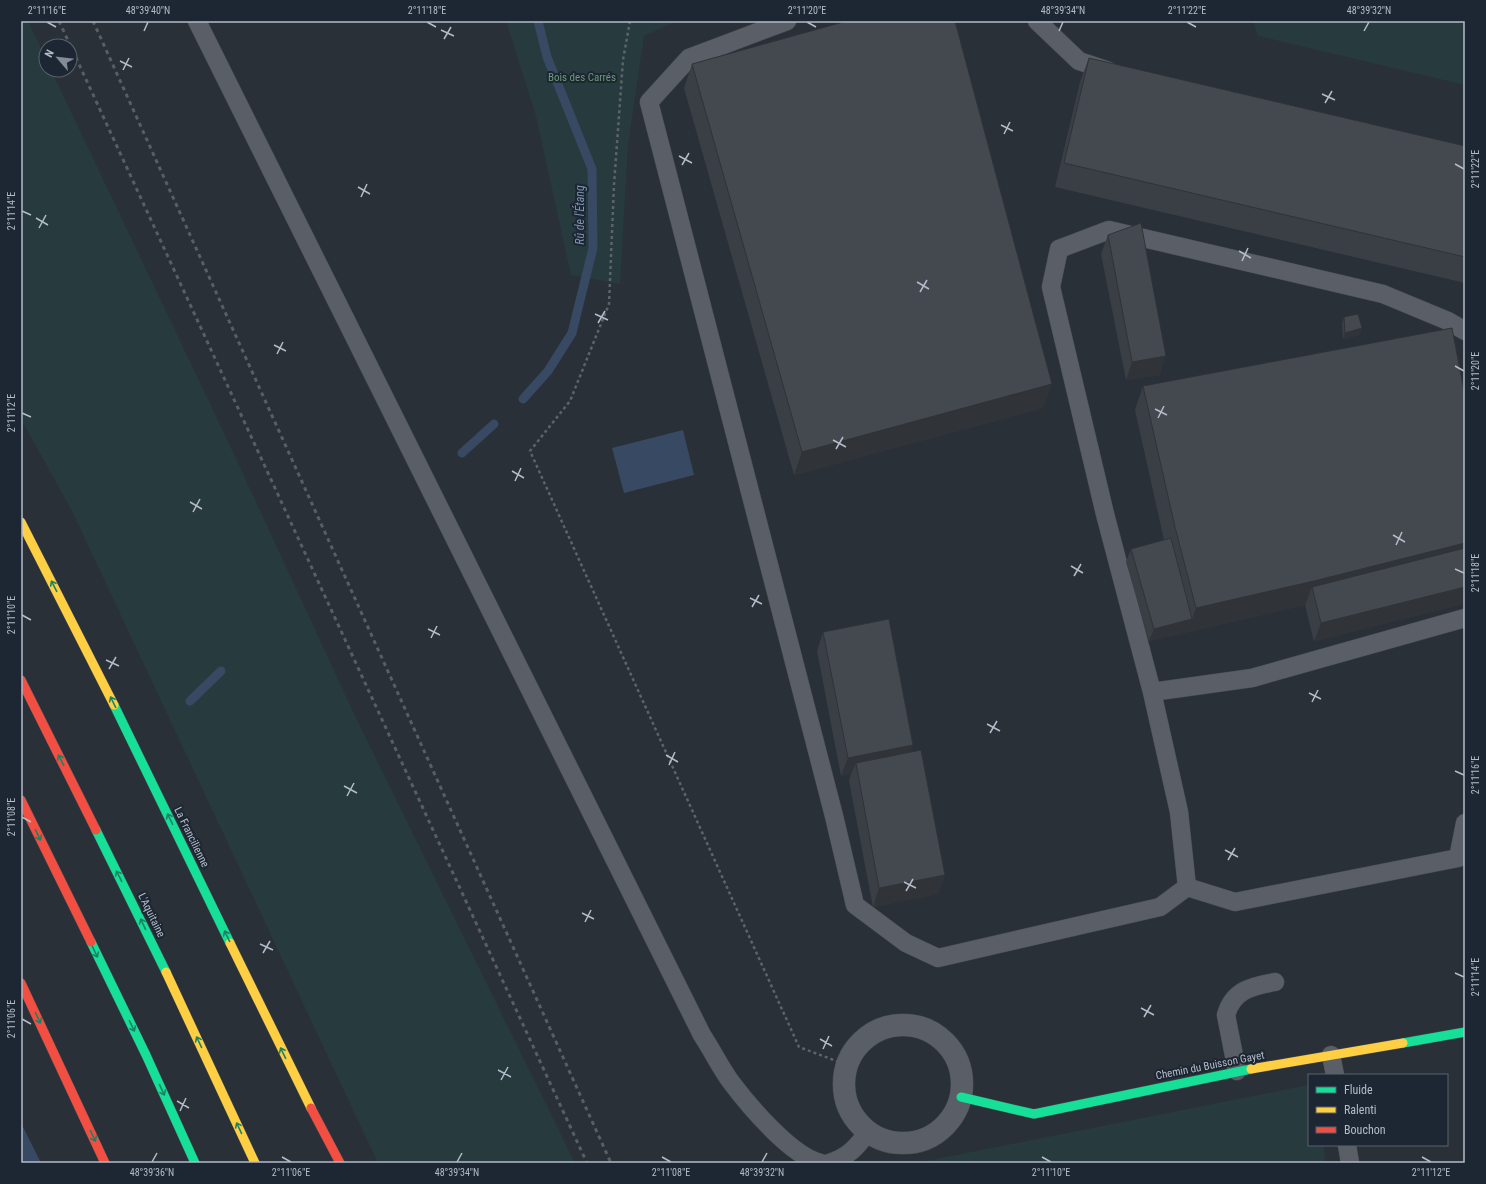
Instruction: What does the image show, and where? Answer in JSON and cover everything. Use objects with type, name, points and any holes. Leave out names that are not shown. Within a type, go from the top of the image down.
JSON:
[{"type":"main road","name":"La Francilienne","points":[[21,522],[101,677],[300,1088],[340,1163]]},
{"type":"main road","name":"L'Aquitaine","points":[[21,680],[137,911],[255,1163]]},
{"type":"main road","points":[[21,800],[139,1041],[196,1163]]},
{"type":"main road","points":[[21,983],[105,1163]]},
{"type":"main road","name":"Chemin du Buisson Gayet","points":[[961,1097],[1034,1114],[1237,1071],[1465,1032]]},
{"type":"main road","points":[[300,1088],[330,1163]]},
{"type":"street","points":[[910,1025],[929,1030],[945,1042],[957,1058],[962,1077],[961,1097],[954,1115],[940,1130],[923,1140],[903,1144],[885,1140],[868,1132],[854,1119],[846,1102],[843,1083],[846,1065],[856,1047],[871,1033],[889,1026],[910,1025]]},
{"type":"lane","points":[[197,21],[702,1035],[731,1081],[780,1137],[800,1154],[821,1163]]},
{"type":"lane","points":[[788,21],[688,58],[649,102],[832,808],[855,905],[906,943],[938,958],[1160,907],[1186,887]]},
{"type":"lane","points":[[1037,21],[1079,61],[1124,75]]},
{"type":"lane","points":[[1186,887],[1179,812],[1152,692],[1105,514],[1051,287],[1059,249],[1109,230],[1383,294],[1448,321],[1465,331]]},
{"type":"lane","points":[[1152,692],[1252,678],[1465,618]]},
{"type":"lane","points":[[1186,887],[1235,902],[1458,858],[1465,823]]},
{"type":"lane","points":[[1237,1071],[1226,1015],[1228,1006],[1241,991],[1250,987],[1275,982]]},
{"type":"lane","points":[[1331,1055],[1335,1074]]},
{"type":"lane","points":[[829,1163],[843,1159],[859,1145],[868,1132]]},
{"type":"lane","points":[[1347,1146],[1350,1163]]},
{"type":"path","points":[[630,21],[622,68],[614,185],[609,304],[570,401],[530,451],[799,1047],[846,1065]]},
{"type":"green space","points":[[21,21],[28,21],[38,42],[38,78],[55,78],[224,433],[356,718],[575,1163],[378,1163],[72,511],[21,419]]},
{"type":"green space","name":"Bois des Carrés","points":[[506,21],[677,21],[644,36],[628,145],[620,284],[571,275],[536,116]]},
{"type":"green space","points":[[1253,21],[1465,21],[1465,85],[1258,36]]},
{"type":"green space","points":[[1308,1085],[1308,1146],[1324,1146],[1325,1163],[916,1163]]},
{"type":"water","points":[[683,430],[694,475],[624,493],[612,448]]},
{"type":"water","points":[[21,1123],[41,1163],[21,1163]]},
{"type":"building","points":[[847,21],[955,21],[1052,384],[802,452],[692,64]]},
{"type":"building","points":[[1089,58],[1465,146],[1465,257],[1064,163]]},
{"type":"building","points":[[1141,223],[1166,356],[1132,362],[1108,235]]},
{"type":"building","points":[[1358,314],[1362,328],[1345,333],[1344,317]]},
{"type":"building","points":[[1452,328],[1465,396],[1465,543],[1314,581],[1196,608],[1175,527],[1143,386]]},
{"type":"building","points":[[1171,538],[1192,619],[1154,629],[1131,549]]},
{"type":"building","points":[[1465,548],[1465,587],[1321,623],[1312,587]]},
{"type":"building","points":[[889,619],[913,745],[848,758],[823,632]]},
{"type":"building","points":[[921,750],[945,875],[879,888],[856,763]]},
{"type":"waterway","name":"Rû de l'Étang","points":[[523,399],[548,371],[572,333],[593,248],[592,169],[547,57],[538,21]]},
{"type":"waterway","name":"Rû de l'Étang","points":[[462,453],[494,424]]},
{"type":"waterway","points":[[190,701],[221,671]]},
{"type":"railway","points":[[59,21],[587,1163]]},
{"type":"railway","points":[[93,21],[611,1163]]},
{"type":"traffic: fast","points":[[114,705],[230,943]]},
{"type":"traffic: fast","points":[[96,830],[166,972]]},
{"type":"traffic: fast","points":[[91,942],[146,1055],[195,1163]]},
{"type":"traffic: fast","points":[[1403,1043],[1465,1032]]},
{"type":"traffic: fast","points":[[961,1097],[1034,1114],[1251,1069]]},
{"type":"traffic: slow","points":[[21,522],[114,705]]},
{"type":"traffic: slow","points":[[230,943],[311,1108]]},
{"type":"traffic: slow","points":[[166,972],[255,1163]]},
{"type":"traffic: slow","points":[[1251,1069],[1403,1043]]},
{"type":"traffic: jam","points":[[21,680],[96,830]]},
{"type":"traffic: jam","points":[[21,800],[91,942]]},
{"type":"traffic: jam","points":[[21,983],[105,1163]]},
{"type":"traffic: jam","points":[[311,1108],[340,1163]]}]
